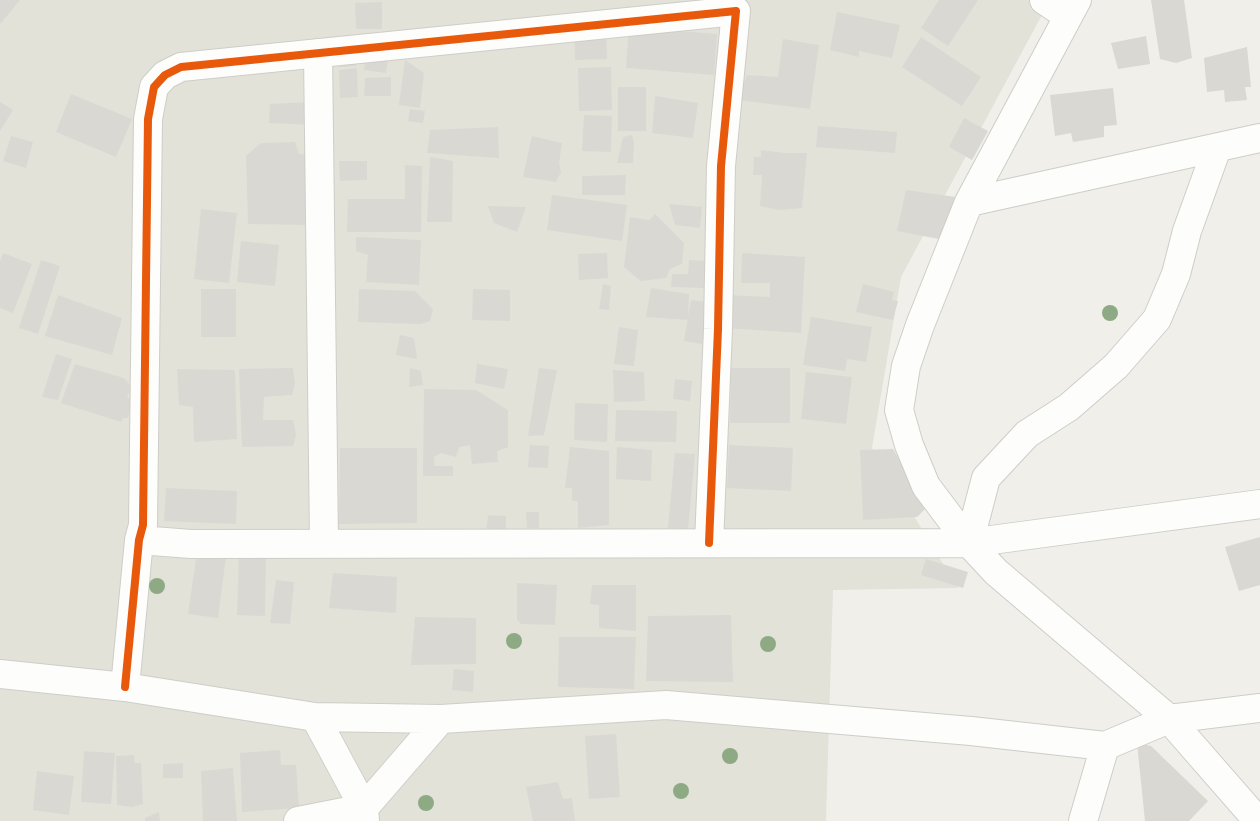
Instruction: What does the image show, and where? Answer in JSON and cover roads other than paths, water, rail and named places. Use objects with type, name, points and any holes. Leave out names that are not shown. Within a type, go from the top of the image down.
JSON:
[{"type":"street","points":[[1044,0],[1073,8],[970,202],[911,349],[906,366],[899,410],[909,445],[926,486],[970,543],[996,572],[1169,719],[1258,821]]},
{"type":"street","points":[[125,687],[139,540],[143,526],[148,119],[154,87],[164,75],[180,67],[736,10],[721,166],[718,329],[709,543]]},
{"type":"street","points":[[318,53],[324,544]]},
{"type":"street","points":[[970,202],[1260,138]]},
{"type":"street","points":[[970,543],[986,478],[1027,434],[1068,407],[1116,366],[1157,319],[1176,274],[1187,231],[1217,148]]},
{"type":"street","points":[[139,540],[191,544],[970,543],[1260,504]]},
{"type":"street","points":[[0,674],[125,687],[315,717],[441,718],[666,705],[971,731],[1105,746],[1169,719],[1260,708]]},
{"type":"street","points":[[315,717],[364,814]]},
{"type":"street","points":[[298,821],[364,814],[441,718]]},
{"type":"street","points":[[1083,821],[1105,746]]}]
